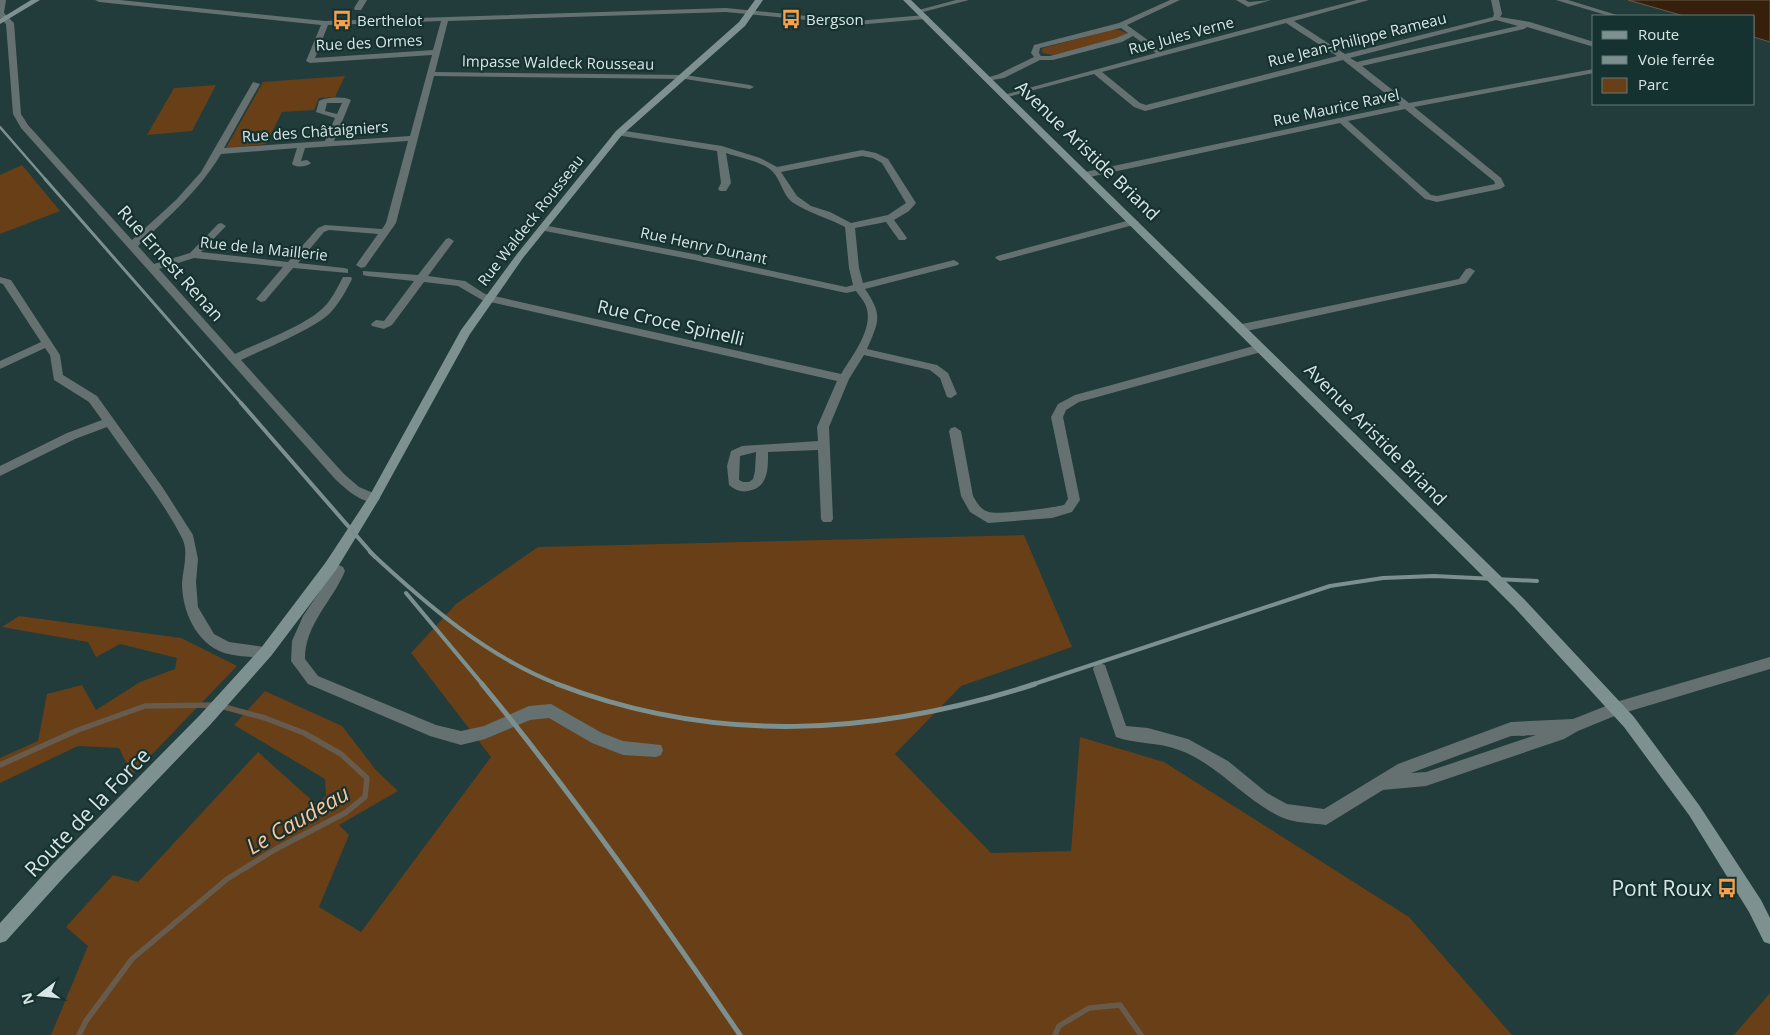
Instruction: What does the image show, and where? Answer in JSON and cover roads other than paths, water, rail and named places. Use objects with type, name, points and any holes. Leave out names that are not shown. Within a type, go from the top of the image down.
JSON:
[{"type":"main road","points":[[3,20],[36,0]]},
{"type":"main road","name":"Rue Waldeck Rousseau","points":[[266,652],[331,566],[374,498],[465,333],[490,298],[601,153],[619,133],[685,77],[742,24],[759,0]]},
{"type":"main road","name":"Avenue Aristide Briand","points":[[907,0],[1519,603],[1628,722],[1694,810],[1755,906],[1770,936]]},
{"type":"main road","name":"Route de la Force","points":[[0,935],[59,870],[205,720],[266,652]]},
{"type":"street","name":"Rue Ernest Renan","points":[[2,0],[0,14],[3,20],[10,23],[17,114],[24,126],[340,477],[355,490],[374,498]]},
{"type":"street","points":[[99,0],[325,23],[726,10],[856,23],[922,14],[965,0]]},
{"type":"street","points":[[358,8],[363,0]]},
{"type":"street","points":[[1039,58],[1035,53],[1037,48],[1122,25],[1176,0]]},
{"type":"street","points":[[1240,0],[1248,5],[1267,0]]},
{"type":"street","name":"Rue Jules Verne","points":[[1004,96],[1288,21],[1351,2],[1365,0]]},
{"type":"street","points":[[1494,0],[1498,14],[1496,18]]},
{"type":"street","points":[[1560,0],[1612,15]]},
{"type":"street","name":"Rue Jean-Philippe Rameau","points":[[1096,72],[1137,105],[1145,108],[1496,18],[1503,18],[1524,27],[1356,65]]},
{"type":"street","points":[[234,358],[312,321],[326,311],[339,295],[346,275],[358,278],[364,269],[391,223],[446,20]]},
{"type":"street","points":[[1288,21],[1356,65],[1498,180],[1500,186],[1437,199],[1428,197],[1341,120]]},
{"type":"street","name":"Rue des Ormes","points":[[325,23],[310,61],[436,52]]},
{"type":"street","points":[[1523,25],[1527,24],[1592,44]]},
{"type":"street","points":[[1122,25],[1162,54]]},
{"type":"street","points":[[987,79],[1001,76],[1039,58],[1050,58],[1119,40],[1134,33]]},
{"type":"street","name":"Rue Maurice Ravel","points":[[1086,175],[1408,106],[1592,71]]},
{"type":"street","name":"Impasse Waldeck Rousseau","points":[[430,74],[685,77],[750,87]]},
{"type":"street","points":[[132,246],[205,173],[256,84]]},
{"type":"street","points":[[329,143],[340,117]]},
{"type":"street","points":[[619,133],[722,149],[757,160],[776,170],[793,198],[808,208],[827,214],[850,226],[888,218],[906,210],[910,203],[885,161],[876,156],[862,153],[847,154],[776,170]]},
{"type":"street","name":"Rue des Châtaigniers","points":[[219,151],[413,138]]},
{"type":"street","points":[[302,145],[296,164],[307,163]]},
{"type":"street","points":[[722,149],[720,156],[726,183],[723,189]]},
{"type":"street","points":[[888,218],[902,238]]},
{"type":"street","points":[[1000,258],[1134,222]]},
{"type":"street","points":[[193,255],[221,226]]},
{"type":"street","points":[[826,519],[823,427],[844,379],[861,351],[873,323],[870,305],[859,288],[854,268],[850,226]]},
{"type":"street","points":[[261,298],[321,230],[328,227],[385,232]]},
{"type":"street","name":"Rue Henry Dunant","points":[[543,228],[694,257],[846,290],[859,288]]},
{"type":"street","points":[[376,324],[384,325],[388,323],[449,241]]},
{"type":"street","name":"Rue de la Maillerie","points":[[152,268],[193,255],[204,255],[291,265],[346,275]]},
{"type":"street","points":[[859,288],[871,282],[954,263]]},
{"type":"street","points":[[364,269],[461,283],[482,297],[490,298]]},
{"type":"street","points":[[1242,328],[1462,281],[1470,271]]},
{"type":"street","points":[[0,280],[7,282],[55,355],[58,377],[93,399],[176,516],[189,539],[192,559],[189,582],[191,608],[209,638],[227,648],[266,652]]},
{"type":"street","name":"Rue Croce Spinelli","points":[[490,298],[844,379]]},
{"type":"street","points":[[0,364],[46,343]]},
{"type":"street","points":[[955,431],[967,496],[974,510],[988,518],[1068,509],[1074,500],[1057,417],[1062,407],[1075,399],[1261,348]]},
{"type":"street","points":[[861,351],[939,369],[948,378],[951,394]]},
{"type":"street","points":[[0,471],[70,436],[109,422]]},
{"type":"street","points":[[762,448],[824,445]]},
{"type":"street","points":[[331,566],[338,570],[334,584],[313,613],[300,638],[298,662],[313,680],[435,731],[461,738],[485,732],[529,713],[552,711],[597,738],[623,748],[656,750]]},
{"type":"street","points":[[1100,669],[1121,732],[1148,735],[1183,744],[1223,766],[1262,798],[1285,811],[1326,817],[1381,783],[1426,779],[1564,732],[1573,726],[1616,709],[1770,663]]},
{"type":"waterway","name":"Le Caudeau","points":[[0,765],[78,730],[145,706],[217,705],[265,718],[304,733],[341,754],[367,778],[365,797],[345,813],[276,849],[227,879],[132,959],[86,1021],[79,1035]]},
{"type":"waterway","name":"Le Caudeau","points":[[1055,1035],[1059,1026],[1089,1008],[1120,1005],[1141,1035]]},
{"type":"railway","points":[[0,127],[46,180]]},
{"type":"railway","points":[[45,179],[242,404]]},
{"type":"railway","points":[[241,403],[373,555]]},
{"type":"railway","points":[[370,552],[373,555]]},
{"type":"railway","points":[[373,555],[436,610],[483,645],[533,673],[560,685]]},
{"type":"railway","points":[[1031,685],[1330,586],[1383,578],[1434,576],[1537,581]]},
{"type":"railway","points":[[406,593],[483,685]]},
{"type":"railway","points":[[482,684],[550,769],[615,856],[740,1035]]},
{"type":"railway","points":[[557,684],[616,704],[676,717],[735,725],[795,726],[855,723],[915,715],[1035,684]]},
{"type":"place","name":"Bergson","points":[[791,19]]},
{"type":"place","name":"Berthelot","points":[[342,20]]},
{"type":"place","name":"Pont Roux","points":[[1727,888]]}]
